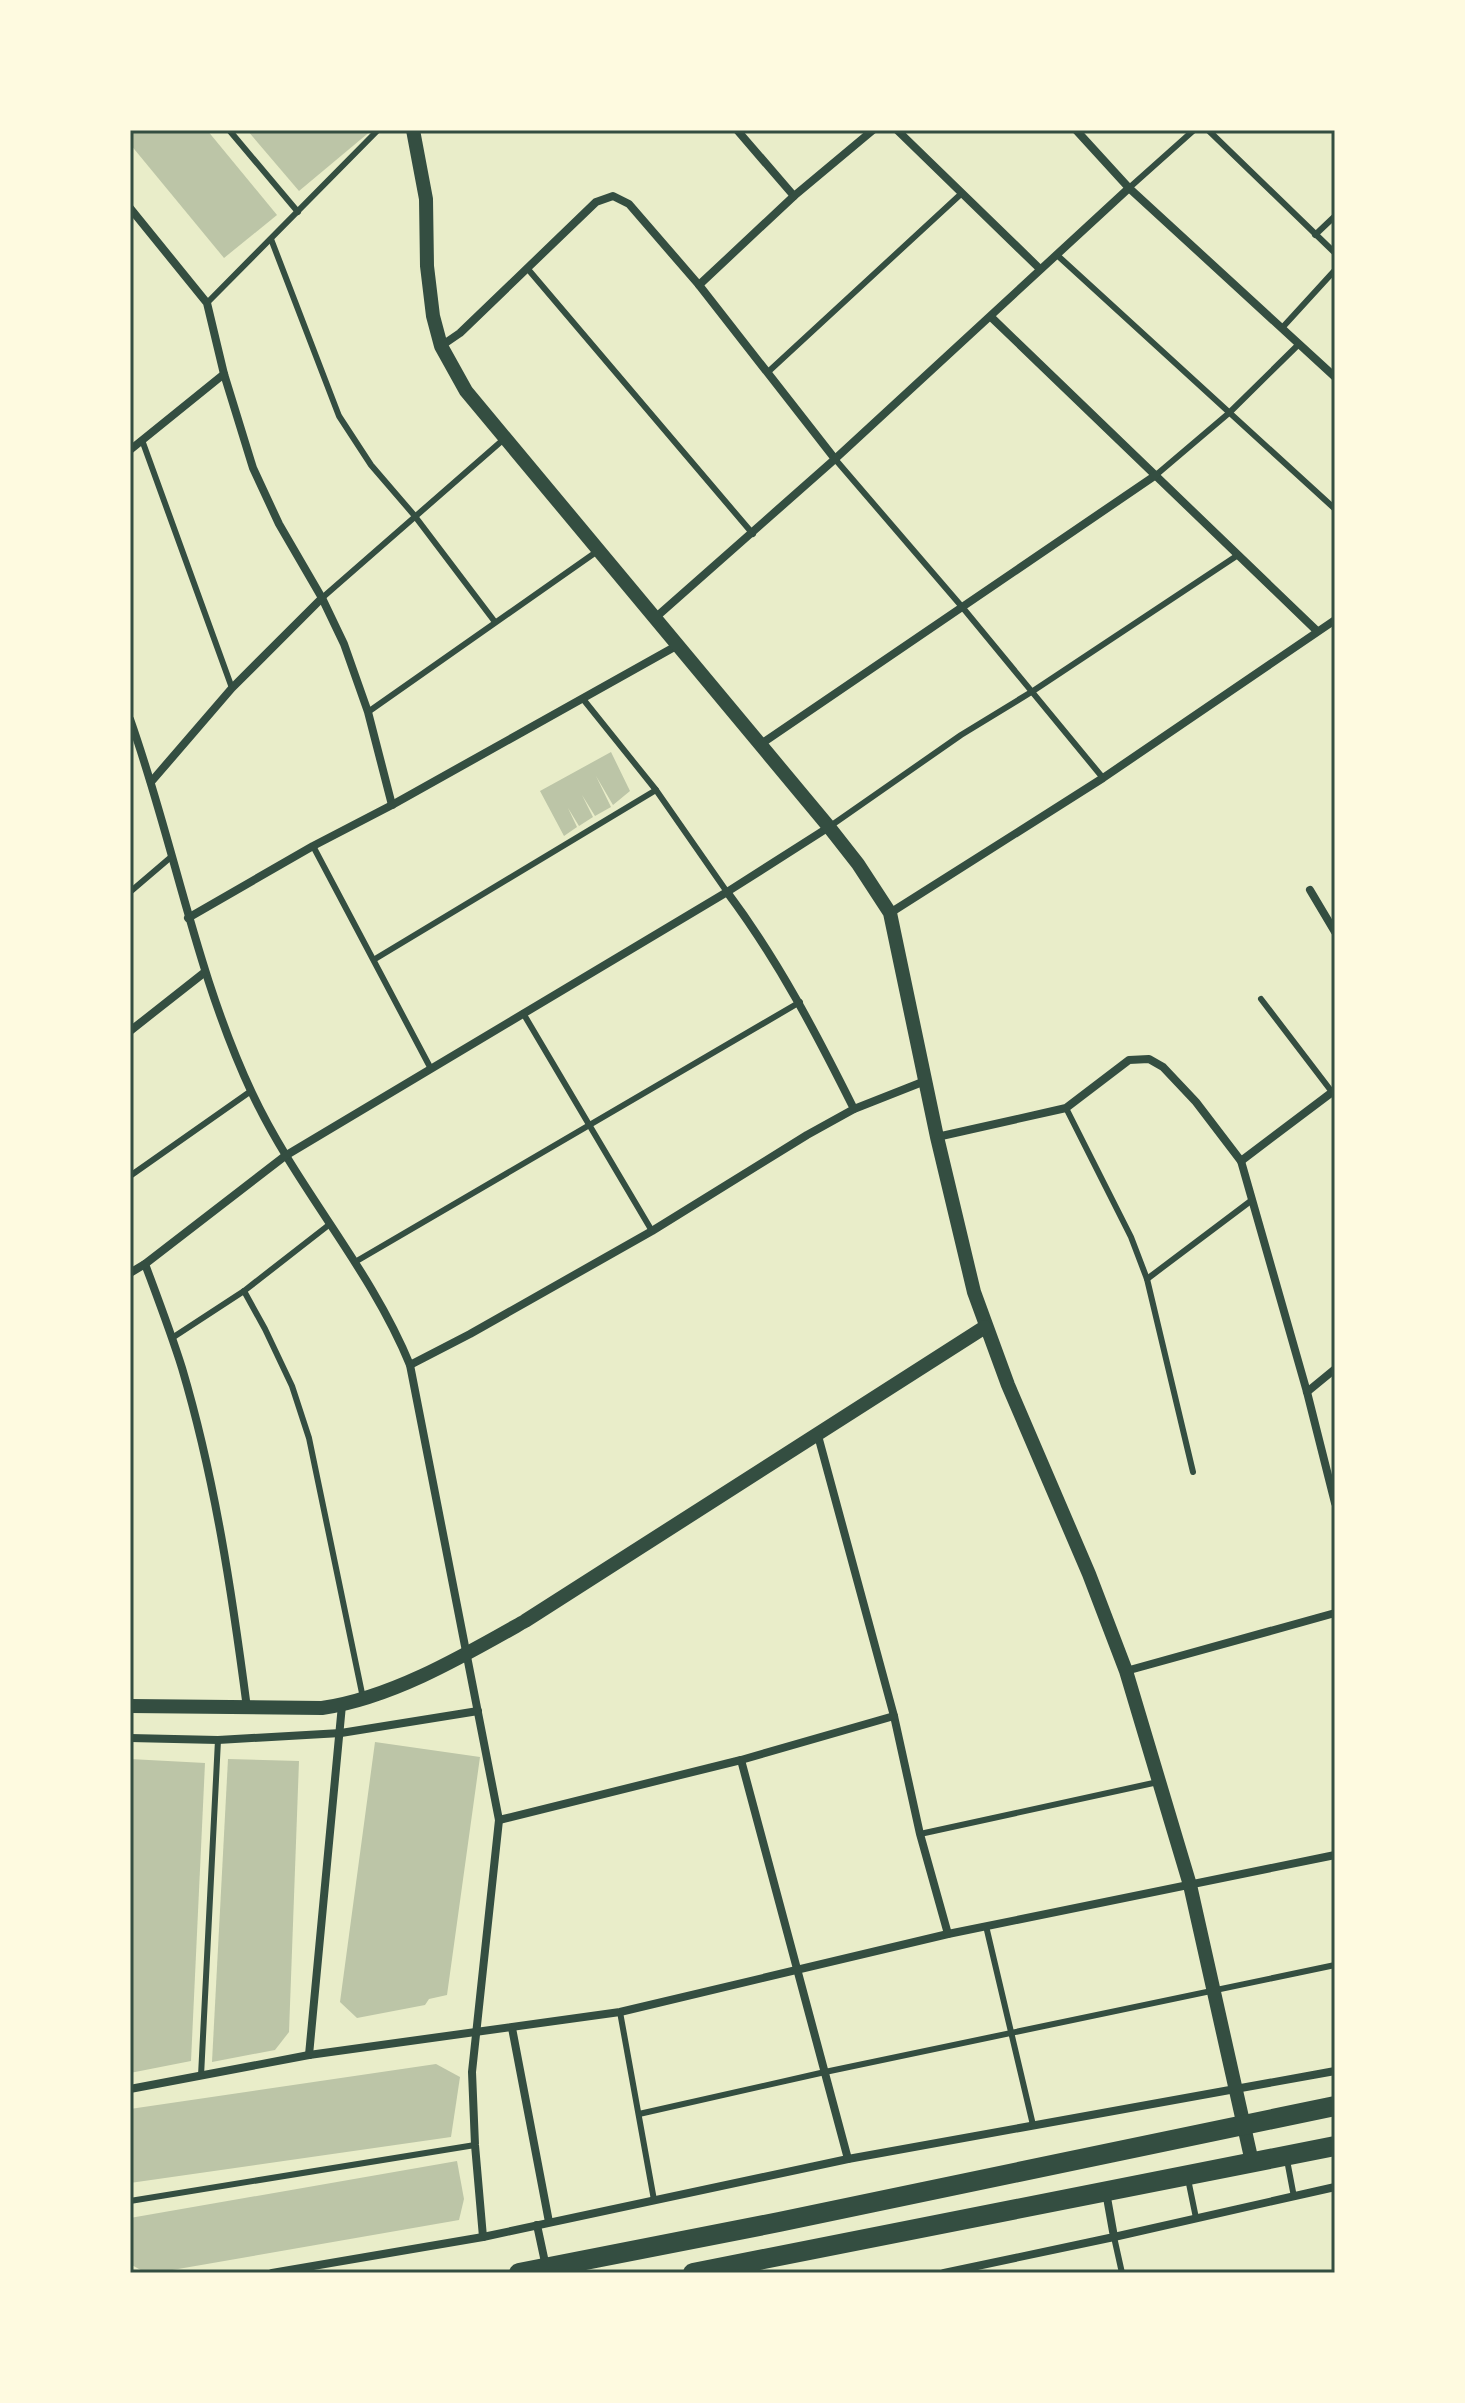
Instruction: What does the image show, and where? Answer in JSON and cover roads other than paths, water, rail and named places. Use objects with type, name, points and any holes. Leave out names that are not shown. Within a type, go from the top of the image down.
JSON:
[{"type":"highway","points":[[519,2273],[795,2219],[1335,2106]]},
{"type":"highway","points":[[693,2273],[1335,2146]]},
{"type":"street","points":[[737,130],[794,196]]},
{"type":"street","points":[[699,285],[794,196],[873,130]]},
{"type":"street","points":[[897,130],[1040,269]]},
{"type":"street","points":[[1076,130],[1129,188],[1335,377]]},
{"type":"street","points":[[410,131],[426,199],[427,266],[433,316],[441,346],[466,391],[829,827],[890,913],[937,1137],[985,1327],[1089,1574],[1126,1671],[1190,1885],[1252,2162]]},
{"type":"street","points":[[655,618],[753,534],[1129,188]]},
{"type":"street","points":[[441,346],[460,333],[596,202],[613,196],[629,204],[699,285],[835,459]]},
{"type":"street","points":[[130,208],[207,303],[224,374],[253,468],[279,524],[322,598],[344,644],[368,712],[392,805]]},
{"type":"street","points":[[991,317],[1317,631]]},
{"type":"street","points":[[130,450],[224,374]]},
{"type":"street","points":[[761,744],[1156,475]]},
{"type":"street","points":[[151,782],[232,688],[322,598]]},
{"type":"street","points":[[890,913],[1103,778],[1335,620]]},
{"type":"street","points":[[188,918],[679,645]]},
{"type":"street","points":[[130,719],[205,972],[251,1091],[285,1156],[374,1289],[396,1329],[410,1365],[499,1820],[472,2072],[483,2237]]},
{"type":"street","points":[[130,755],[140,746]]},
{"type":"street","points":[[130,1273],[285,1156],[727,892],[829,827]]},
{"type":"street","points":[[1310,890],[1335,932]]},
{"type":"street","points":[[727,892],[752,925],[800,1002],[854,1109]]},
{"type":"street","points":[[130,1031],[205,972]]},
{"type":"street","points":[[937,1137],[1066,1108],[1129,1060],[1149,1059],[1163,1067],[1196,1102],[1241,1161],[1307,1392],[1335,1503]]},
{"type":"street","points":[[410,1365],[652,1231],[854,1109],[925,1081]]},
{"type":"street","points":[[1241,1161],[1334,1093]]},
{"type":"street","points":[[145,1264],[182,1368],[211,1485],[230,1584],[247,1708]]},
{"type":"street","points":[[130,1706],[299,1709],[342,1705],[465,1655],[525,1621],[985,1327]]},
{"type":"street","points":[[1307,1392],[1335,1369]]},
{"type":"street","points":[[817,1432],[894,1716],[920,1834],[948,1934]]},
{"type":"street","points":[[1126,1671],[1335,1613]]},
{"type":"street","points":[[309,2055],[342,1705]]},
{"type":"street","points":[[130,1738],[218,1740],[341,1733],[478,1711]]},
{"type":"street","points":[[499,1820],[741,1760],[894,1716]]},
{"type":"street","points":[[741,1760],[848,2159]]},
{"type":"street","points":[[130,2089],[309,2055],[620,2012],[948,1934],[1335,1855]]},
{"type":"street","points":[[512,2028],[549,2222]]},
{"type":"street","points":[[272,2273],[483,2237],[848,2159],[1335,2071]]},
{"type":"street","points":[[944,2273],[1335,2187]]},
{"type":"street","points":[[1106,2191],[1114,2237]]},
{"type":"street","points":[[537,2225],[546,2268]]},
{"type":"lane","points":[[229,130],[298,212]]},
{"type":"lane","points":[[207,303],[378,130]]},
{"type":"lane","points":[[1129,188],[1194,130]]},
{"type":"lane","points":[[1208,130],[1335,253]]},
{"type":"lane","points":[[768,372],[962,193]]},
{"type":"lane","points":[[1315,235],[1335,216]]},
{"type":"lane","points":[[271,239],[339,416],[371,465],[414,515],[495,622]]},
{"type":"lane","points":[[1057,255],[1335,509]]},
{"type":"lane","points":[[527,268],[753,534]]},
{"type":"lane","points":[[1282,328],[1335,270]]},
{"type":"lane","points":[[1156,475],[1229,413],[1299,344]]},
{"type":"lane","points":[[141,439],[232,688]]},
{"type":"lane","points":[[322,598],[504,439]]},
{"type":"lane","points":[[835,459],[1103,778]]},
{"type":"lane","points":[[368,712],[599,550]]},
{"type":"lane","points":[[829,827],[961,735],[1238,555]]},
{"type":"lane","points":[[583,699],[656,790],[727,892]]},
{"type":"lane","points":[[375,959],[656,790]]},
{"type":"lane","points":[[313,846],[430,1067]]},
{"type":"lane","points":[[130,892],[171,857]]},
{"type":"lane","points":[[1261,999],[1334,1093]]},
{"type":"lane","points":[[355,1262],[588,1123],[800,1002]]},
{"type":"lane","points":[[523,1013],[652,1231]]},
{"type":"lane","points":[[130,1176],[251,1091]]},
{"type":"lane","points":[[1066,1108],[1131,1237],[1147,1279],[1193,1472]]},
{"type":"lane","points":[[1147,1279],[1252,1200]]},
{"type":"lane","points":[[172,1338],[244,1291],[330,1224]]},
{"type":"lane","points":[[244,1291],[292,1386],[309,1438],[363,1698]]},
{"type":"lane","points":[[201,2076],[218,1740]]},
{"type":"lane","points":[[920,1834],[1158,1782]]},
{"type":"lane","points":[[986,1926],[1033,2125]]},
{"type":"lane","points":[[639,2114],[1335,1965]]},
{"type":"lane","points":[[620,2012],[654,2200]]},
{"type":"lane","points":[[130,2201],[475,2145]]},
{"type":"lane","points":[[1287,2156],[1294,2197]]},
{"type":"lane","points":[[1188,2175],[1196,2218]]},
{"type":"lane","points":[[1114,2237],[1122,2273]]}]
